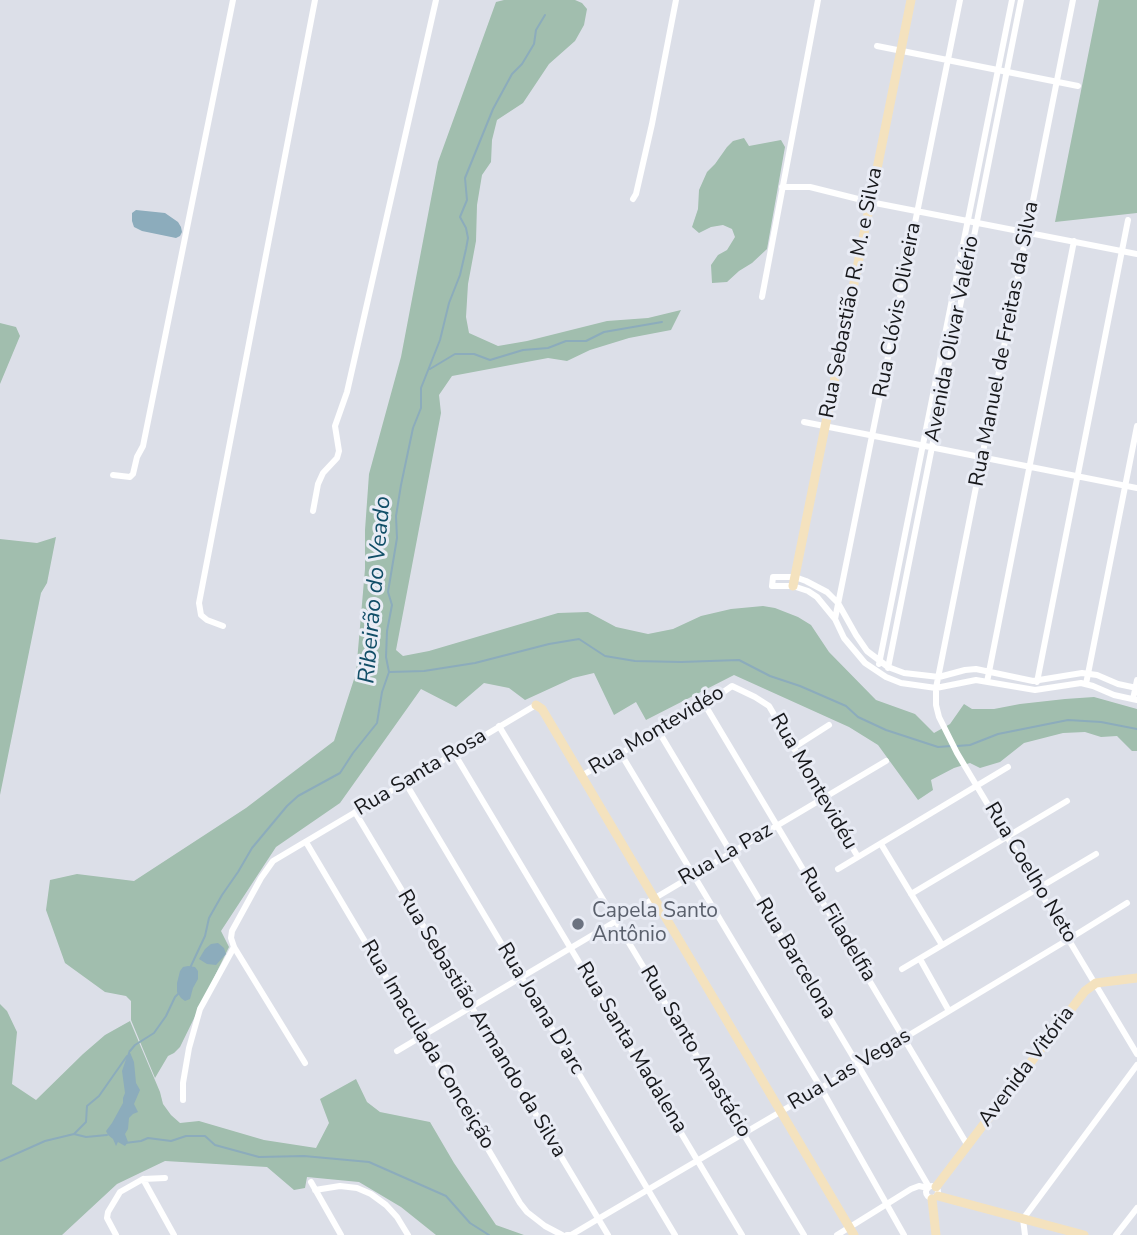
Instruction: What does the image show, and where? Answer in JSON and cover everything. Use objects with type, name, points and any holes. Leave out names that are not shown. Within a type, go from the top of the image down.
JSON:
[{"type":"street","points":[[113,475],[130,477],[143,446],[233,0]]},
{"type":"street","points":[[223,626],[206,620],[201,615],[199,603],[315,0]]},
{"type":"street","points":[[313,512],[318,484],[339,451],[335,426],[347,392],[436,0]]},
{"type":"street","points":[[633,199],[652,124],[676,0]]},
{"type":"street","points":[[762,297],[818,0]]},
{"type":"street","name":"Rua Sebastião R. M. e Silva","points":[[794,581],[911,0]]},
{"type":"street","name":"Rua Clóvis Oliveira","points":[[835,619],[960,0]]},
{"type":"street","points":[[877,672],[1012,0]]},
{"type":"street","name":"Avenida Olivar Valério","points":[[886,677],[1021,0]]},
{"type":"street","name":"Rua Manuel de Freitas da Silva","points":[[936,688],[1073,0]]},
{"type":"street","points":[[877,46],[1078,86]]},
{"type":"street","points":[[782,187],[810,187],[870,202],[1137,254]]},
{"type":"street","points":[[1035,690],[1128,220]]},
{"type":"street","points":[[987,682],[1074,241]]},
{"type":"street","points":[[804,422],[1137,488]]},
{"type":"street","points":[[1086,684],[1137,426]]},
{"type":"street","points":[[772,586],[773,577],[806,580],[827,592],[838,603],[867,651],[888,667],[904,673],[939,677],[970,669],[1037,681],[1088,673],[1136,688]]},
{"type":"street","points":[[794,581],[817,597],[835,619],[844,638],[865,663],[901,683],[936,688],[971,680],[1035,690],[1086,684],[1114,695],[1135,699],[1137,680]]},
{"type":"street","name":"Rua Montevidéo","points":[[582,776],[705,705],[732,686]]},
{"type":"street","name":"Rua Montevidéu","points":[[732,686],[769,706],[858,857]]},
{"type":"street","name":"Rua Coelho Neto","points":[[936,688],[939,718],[957,753],[1137,1054]]},
{"type":"street","points":[[536,705],[542,709],[655,897],[852,1231]]},
{"type":"street","name":"Rua Santa Rosa","points":[[183,1100],[188,1048],[200,1009],[234,947],[232,931],[273,861],[536,705]]},
{"type":"street","name":"Rua Filadelfia","points":[[705,705],[968,1146]]},
{"type":"street","points":[[793,748],[829,725]]},
{"type":"street","name":"Rua Santo Anastácio","points":[[499,726],[804,1235]]},
{"type":"street","name":"Rua Barcelona","points":[[659,732],[931,1192]]},
{"type":"street","name":"Rua Santa Madalena","points":[[454,753],[742,1235]]},
{"type":"street","points":[[621,754],[821,1088],[904,1235]]},
{"type":"street","name":"Rua La Paz","points":[[397,1051],[886,761]]},
{"type":"street","points":[[838,869],[1008,767]]},
{"type":"street","name":"Rua Joana D'arc","points":[[405,782],[675,1235]]},
{"type":"street","points":[[911,894],[1067,801]]},
{"type":"street","name":"Rua Sebastião Armando da Silva","points":[[355,812],[608,1235]]},
{"type":"street","name":"Rua Imaculada Conceição","points":[[306,842],[520,1203],[545,1226],[562,1235]]},
{"type":"street","points":[[881,844],[942,946]]},
{"type":"street","points":[[902,969],[1096,854]]},
{"type":"street","name":"Rua Las Vegas","points":[[569,1235],[821,1088],[1127,903]]},
{"type":"street","points":[[234,947],[305,1063]]},
{"type":"street","points":[[920,959],[949,1011]]},
{"type":"street","points":[[1096,983],[1137,978]]},
{"type":"street","name":"Avenida Vitória","points":[[931,1192],[1078,998],[1096,983]]},
{"type":"street","points":[[1025,1235],[1023,1219],[1137,1065]]},
{"type":"street","points":[[116,1235],[107,1218],[120,1192],[143,1179],[165,1178]]},
{"type":"street","points":[[143,1179],[174,1235]]},
{"type":"street","points":[[310,1182],[341,1235]]},
{"type":"street","points":[[315,1190],[340,1186],[357,1188],[371,1194],[397,1217],[408,1235]]},
{"type":"street","points":[[837,1235],[852,1231],[906,1192],[931,1192],[1084,1235]]},
{"type":"street","points":[[931,1192],[936,1235]]},
{"type":"street","points":[[1116,1235],[1137,1208]]},
{"type":"green space","points":[[575,0],[587,9],[584,25],[575,41],[549,64],[523,103],[497,120],[492,140],[491,162],[482,175],[477,205],[476,241],[468,284],[466,317],[469,333],[498,346],[607,321],[648,318],[681,310],[671,330],[629,338],[590,350],[567,361],[548,358],[452,376],[439,395],[441,413],[396,650],[403,656],[429,651],[558,613],[588,612],[616,627],[648,634],[673,629],[701,616],[731,609],[763,606],[798,617],[811,625],[829,652],[876,700],[915,714],[934,733],[950,724],[964,704],[972,709],[994,709],[1094,697],[1137,709],[1137,751],[1132,751],[1117,736],[1101,737],[1085,732],[1063,733],[1024,743],[1000,762],[980,768],[970,763],[954,768],[931,780],[933,790],[918,800],[878,745],[849,727],[734,675],[646,720],[636,702],[614,715],[594,673],[573,678],[525,700],[509,688],[484,683],[456,707],[421,689],[340,803],[276,847],[221,931],[229,947],[180,1047],[168,1056],[155,1078],[131,1020],[131,1001],[126,996],[105,992],[65,963],[46,910],[50,880],[77,874],[134,881],[246,808],[334,741],[356,673],[365,569],[369,474],[401,357],[438,162],[496,2]]},
{"type":"green space","points":[[1099,0],[1137,0],[1137,213],[1055,222]]},
{"type":"green space","points":[[744,138],[749,146],[781,140],[785,147],[767,249],[727,282],[712,283],[711,265],[718,255],[727,250],[735,237],[732,229],[723,225],[699,233],[692,227],[698,209],[699,190],[707,172],[727,147],[733,141]]},
{"type":"green space","points":[[0,323],[16,327],[20,336],[0,384]]},
{"type":"green space","points":[[56,537],[47,583],[41,593],[0,795],[0,539],[37,543]]},
{"type":"green space","points":[[0,1004],[7,1011],[17,1032],[12,1084],[36,1100],[105,1035],[130,1021],[163,1104],[180,1123],[199,1121],[264,1140],[316,1148],[329,1123],[320,1099],[356,1079],[367,1102],[380,1112],[430,1122],[496,1225],[524,1235],[436,1235],[401,1207],[359,1182],[307,1177],[305,1188],[294,1190],[267,1167],[165,1161],[117,1184],[62,1235],[0,1235]]},
{"type":"water","points":[[136,210],[165,213],[178,222],[182,232],[180,236],[176,238],[134,227],[132,213]]},
{"type":"water","points":[[218,943],[226,954],[216,965],[199,959],[205,949]]},
{"type":"water","points":[[188,966],[195,967],[198,979],[190,999],[185,1001],[177,992],[177,983],[180,971]]},
{"type":"water","points":[[129,1050],[140,1090],[134,1104],[138,1112],[129,1118],[125,1134],[128,1142],[125,1146],[118,1142],[116,1146],[106,1131],[123,1103],[125,1093],[122,1071]]},
{"type":"waterway","name":"Ribeirão do Veado","points":[[190,968],[205,936],[209,918],[252,848],[298,796],[340,773],[377,723],[382,692],[389,672],[386,657],[387,631],[392,605],[388,592],[397,538],[396,516],[401,485],[413,428],[421,408],[421,388],[440,340],[466,249],[468,238],[460,217],[467,200],[465,178],[493,109],[512,74],[522,64],[534,44],[536,30],[545,15]]},
{"type":"waterway","points":[[430,369],[455,354],[474,354],[490,360],[523,350],[548,348],[566,341],[586,341],[604,332],[662,322]]},
{"type":"waterway","points":[[390,672],[424,671],[475,663],[579,639],[605,656],[635,661],[739,660],[770,676],[846,706],[858,717],[886,730],[938,747],[951,746]]},
{"type":"waterway","points":[[957,746],[970,745],[998,734],[1068,720],[1101,722],[1137,729]]},
{"type":"waterway","name":"Ribeirão do Veado","points":[[130,1051],[154,1033],[179,993]]},
{"type":"waterway","name":"Ribeirão do Veado","points":[[0,1161],[45,1141],[74,1134],[86,1122],[87,1106],[99,1096],[127,1056]]},
{"type":"waterway","points":[[74,1134],[86,1137],[107,1135]]},
{"type":"waterway","points":[[125,1143],[148,1138],[171,1141],[186,1136],[205,1136],[215,1145],[259,1157],[304,1156],[369,1162],[446,1196],[470,1223],[489,1235]]},
{"type":"place","name":"Capela Santo Antônio","points":[[578,924]]}]
